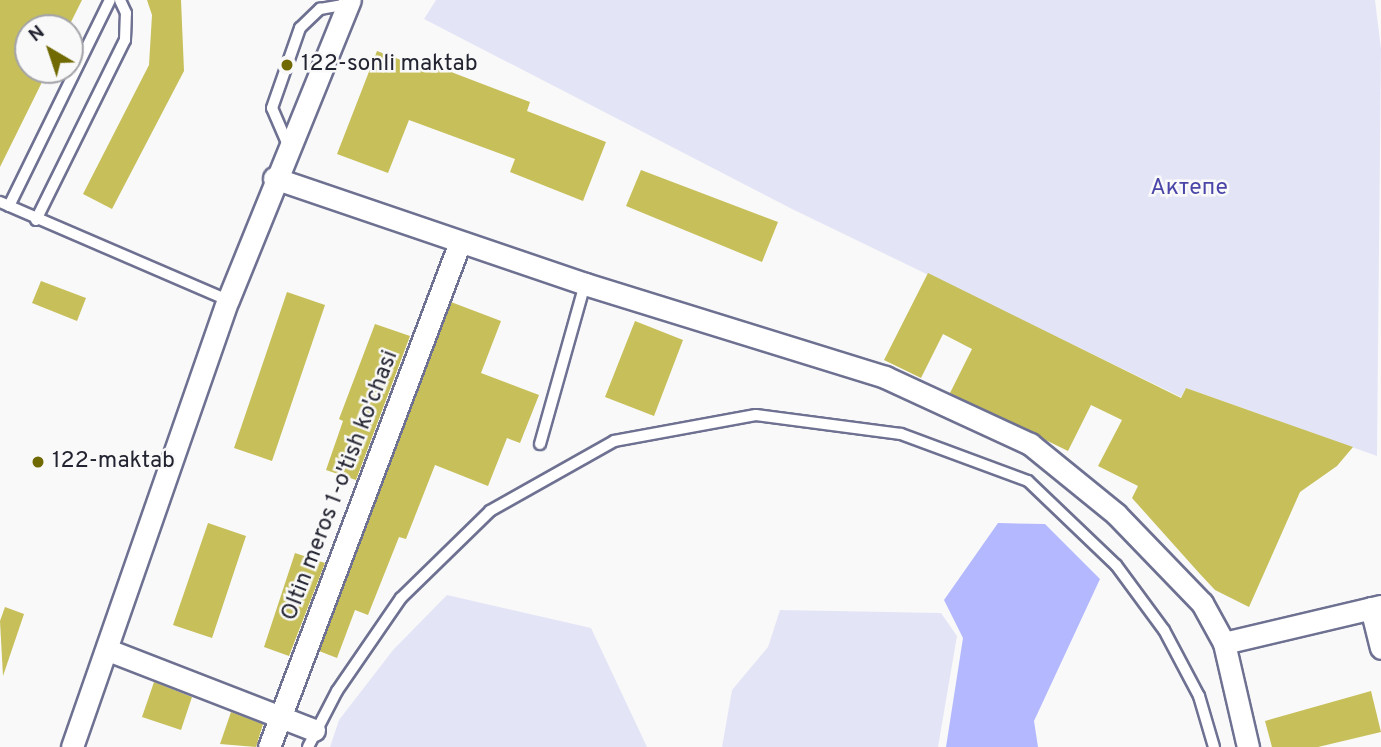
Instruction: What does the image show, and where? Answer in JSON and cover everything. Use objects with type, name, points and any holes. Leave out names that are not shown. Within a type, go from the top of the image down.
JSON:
[{"type":"street","points":[[72,747],[228,300],[274,178],[349,2]]},
{"type":"street","points":[[274,178],[585,284],[885,377],[1030,444],[1116,514],[1202,603],[1224,643],[1248,747]]},
{"type":"street","name":"Oltin meros 1-o'tish ko'chasi","points":[[269,747],[460,242]]},
{"type":"street","points":[[1224,643],[1376,607],[1381,648]]},
{"type":"street","points":[[108,650],[283,715],[311,738]]},
{"type":"lane","points":[[110,0],[4,204],[36,220],[228,300]]},
{"type":"lane","points":[[36,220],[125,40],[126,13],[120,0]]},
{"type":"lane","points":[[288,145],[272,108],[300,28],[320,9],[349,2]]},
{"type":"lane","points":[[540,444],[585,284]]},
{"type":"lane","points":[[311,738],[401,598],[490,511],[614,441],[757,415],[901,434],[1028,481],[1116,565],[1164,630],[1199,696],[1214,747]]},
{"type":"green space","name":"Актепе","points":[[436,0],[1375,0],[1381,49],[1377,456],[1186,388],[1181,397],[792,209],[424,19]]},
{"type":"green space","points":[[447,595],[591,628],[647,747],[330,747],[339,720],[393,650]]},
{"type":"green space","points":[[780,610],[941,613],[957,636],[938,747],[722,747],[732,690],[768,647]]},
{"type":"shaded area","points":[[998,523],[1045,524],[1100,579],[1034,721],[1038,747],[946,747],[963,638],[944,600]]},
{"type":"building","points":[[0,0],[82,0],[75,14],[14,14],[14,84],[41,84],[0,167]]},
{"type":"building","points":[[147,0],[181,0],[184,71],[112,209],[83,194],[149,65],[152,15]]},
{"type":"building","points":[[377,51],[436,73],[438,67],[530,102],[527,111],[606,142],[583,201],[510,172],[515,159],[409,120],[388,173],[337,154]]},
{"type":"building","points":[[641,170],[778,222],[762,262],[626,206]]},
{"type":"building","points":[[928,273],[1181,398],[1186,388],[1353,447],[1337,466],[1300,492],[1249,607],[1215,590],[1200,574],[1132,498],[1138,486],[1098,466],[1122,420],[1091,405],[1068,451],[950,393],[972,349],[943,334],[921,378],[884,360]]},
{"type":"building","points":[[41,281],[86,298],[77,321],[32,303]]},
{"type":"building","points":[[287,292],[325,305],[272,461],[234,448]]},
{"type":"building","points":[[451,302],[501,321],[481,373],[539,395],[520,443],[507,438],[488,486],[435,465],[406,539],[399,537],[368,615],[355,610],[337,658],[319,651]]},
{"type":"building","points":[[635,321],[683,340],[654,416],[605,397]]},
{"type":"building","points":[[375,324],[410,336],[356,480],[326,470],[343,421],[339,419]]},
{"type":"building","points":[[208,523],[246,536],[212,638],[173,625]]},
{"type":"building","points":[[295,553],[325,563],[289,656],[264,647]]},
{"type":"building","points":[[5,607],[24,614],[3,676],[0,621]]},
{"type":"building","points":[[154,682],[192,697],[181,730],[142,717]]},
{"type":"building","points":[[1371,691],[1381,732],[1318,747],[1272,747],[1265,721]]},
{"type":"building","points":[[231,712],[263,724],[256,747],[220,744]]},
{"type":"place","name":"122-sonli maktab","points":[[287,65]]},
{"type":"place","name":"122-maktab","points":[[38,462]]}]
